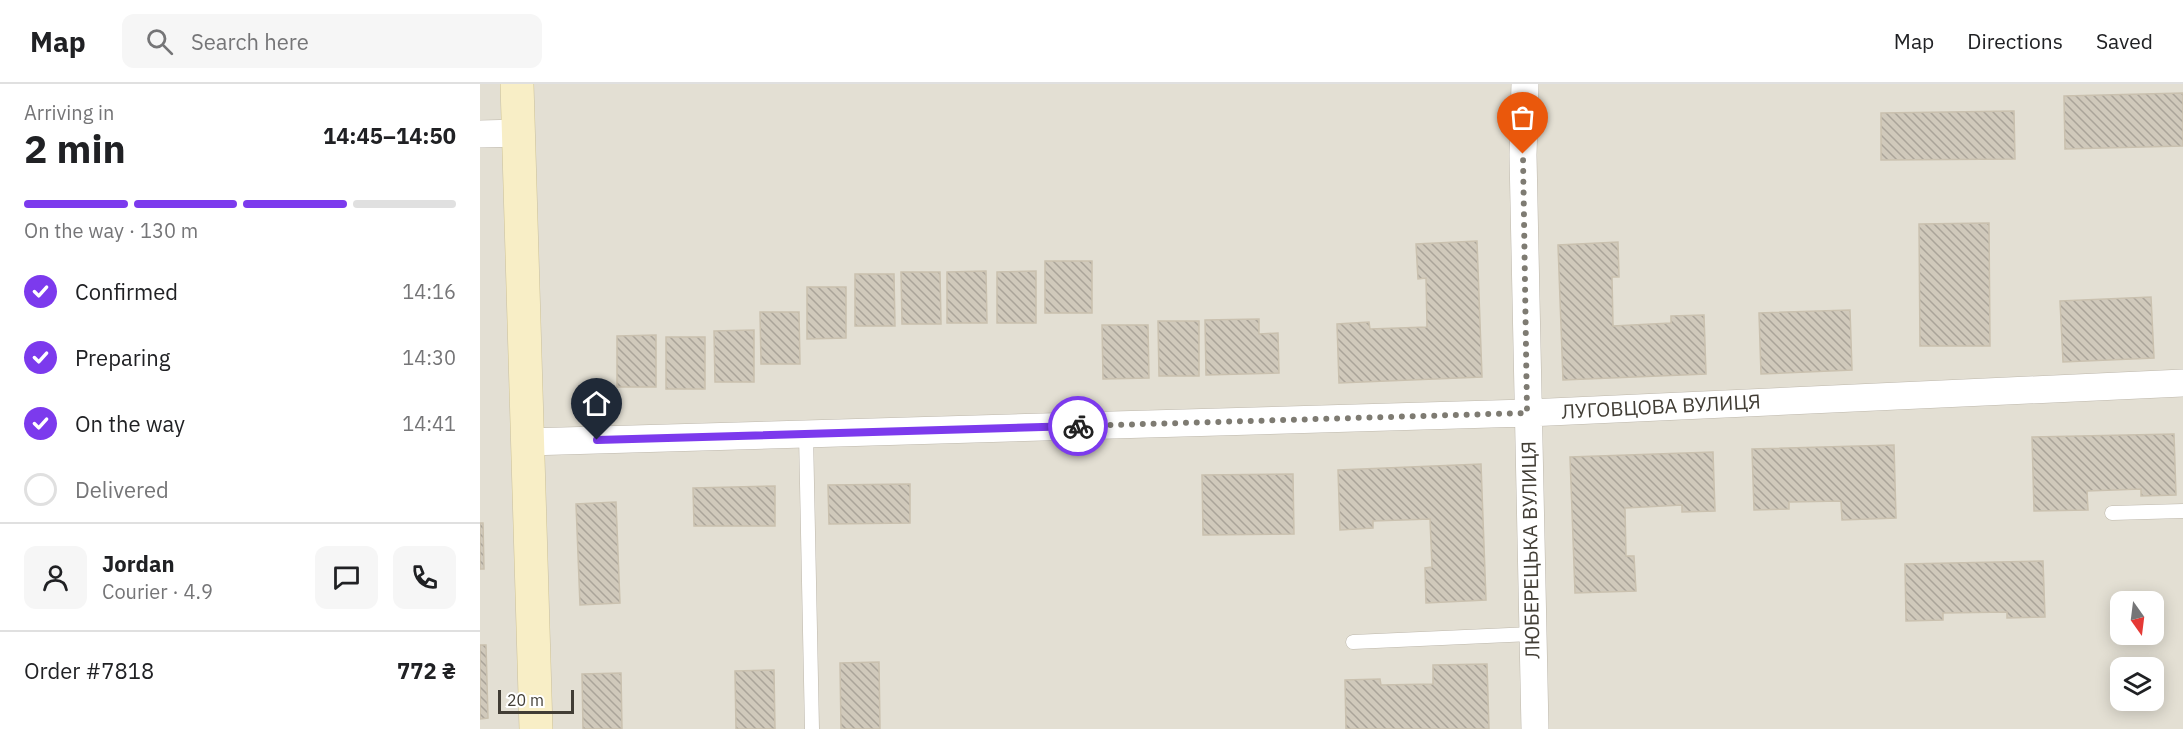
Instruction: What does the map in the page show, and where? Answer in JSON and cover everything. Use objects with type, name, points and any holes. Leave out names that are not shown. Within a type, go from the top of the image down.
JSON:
[{"type":"street","points":[[517,84],[536,729]]},
{"type":"street","name":"ЛЮБЕРЕЦЬКА ВУЛИЦЯ","points":[[1525,84],[1523,154],[1534,729]]},
{"type":"street","points":[[480,134],[518,133]]},
{"type":"street","name":"ЛУГОВЦОВА ВУЛИЦЯ","points":[[527,442],[1527,413],[2183,383]]},
{"type":"lane","points":[[806,434],[812,729]]},
{"type":"lane","points":[[2112,513],[2183,511]]},
{"type":"lane","points":[[1353,642],[1532,634]]},
{"type":"shaded area","points":[[480,84],[2183,84],[2183,729],[480,729]]},
{"type":"building","points":[[2183,93],[2183,146],[2065,149],[2064,96]]},
{"type":"building","points":[[2014,111],[2015,159],[1881,160],[1881,113]]},
{"type":"building","points":[[1989,223],[1990,346],[1920,346],[1919,224]]},
{"type":"building","points":[[1477,241],[1482,377],[1339,383],[1337,324],[1369,322],[1370,329],[1427,327],[1426,278],[1418,279],[1416,244]]},
{"type":"building","points":[[1618,242],[1619,277],[1612,277],[1613,326],[1671,323],[1671,316],[1704,315],[1706,374],[1563,380],[1558,245]]},
{"type":"building","points":[[1045,261],[1092,261],[1092,313],[1045,313]]},
{"type":"building","points":[[986,271],[987,323],[947,323],[947,272]]},
{"type":"building","points":[[1036,271],[1036,323],[997,323],[997,272]]},
{"type":"building","points":[[901,272],[940,272],[941,324],[902,324]]},
{"type":"building","points":[[855,274],[894,274],[895,326],[855,326]]},
{"type":"building","points":[[807,287],[846,287],[846,338],[807,339]]},
{"type":"building","points":[[2151,297],[2154,358],[2063,362],[2060,301]]},
{"type":"building","points":[[1850,310],[1852,370],[1761,374],[1759,313]]},
{"type":"building","points":[[760,312],[799,312],[800,364],[761,364]]},
{"type":"building","points":[[1259,319],[1259,334],[1278,333],[1279,373],[1206,375],[1205,320]]},
{"type":"building","points":[[1158,321],[1199,321],[1199,376],[1159,376]]},
{"type":"building","points":[[1102,325],[1148,325],[1149,378],[1103,379]]},
{"type":"building","points":[[754,330],[754,382],[715,382],[714,331]]},
{"type":"building","points":[[656,335],[656,387],[617,387],[617,336]]},
{"type":"building","points":[[666,337],[705,337],[705,389],[666,389]]},
{"type":"building","points":[[2174,434],[2176,495],[2141,496],[2141,489],[2087,491],[2088,510],[2034,511],[2032,437]]},
{"type":"building","points":[[1894,445],[1896,518],[1842,520],[1841,501],[1789,502],[1789,509],[1754,510],[1752,449]]},
{"type":"building","points":[[1713,452],[1715,511],[1682,512],[1682,505],[1625,508],[1626,556],[1634,556],[1636,591],[1575,593],[1570,457]]},
{"type":"building","points":[[1481,464],[1486,600],[1426,603],[1425,568],[1432,567],[1430,519],[1373,521],[1373,528],[1340,530],[1338,470]]},
{"type":"building","points":[[1293,474],[1294,534],[1203,535],[1202,475]]},
{"type":"building","points":[[910,484],[910,523],[829,524],[828,485]]},
{"type":"building","points":[[775,486],[775,526],[694,526],[693,488]]},
{"type":"building","points":[[616,502],[620,603],[580,605],[576,504]]},
{"type":"building","points":[[480,523],[483,523],[484,569],[480,569]]},
{"type":"building","points":[[2043,561],[2045,617],[2007,618],[2007,612],[1943,613],[1943,620],[1906,621],[1905,564]]},
{"type":"building","points":[[480,645],[486,645],[488,718],[480,719]]},
{"type":"building","points":[[879,662],[880,729],[841,729],[840,663]]},
{"type":"building","points":[[1487,664],[1489,729],[1346,729],[1345,680],[1380,679],[1381,685],[1433,684],[1433,665]]},
{"type":"building","points":[[774,670],[775,729],[736,729],[735,671]]},
{"type":"building","points":[[621,673],[622,729],[583,729],[582,674]]},
{"type":"way so far","points":[[1078,426],[1527,413],[1523,154]]},
{"type":"route","points":[[597,440],[1078,426]]}]
